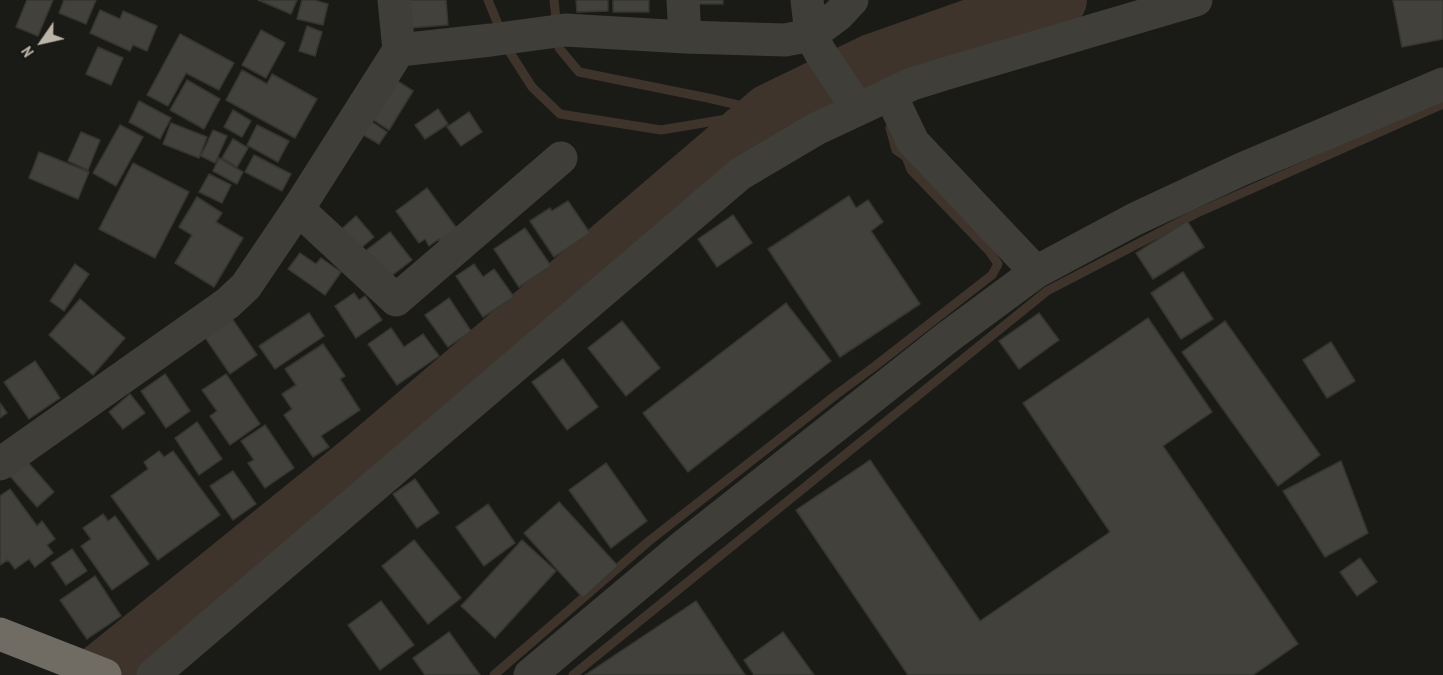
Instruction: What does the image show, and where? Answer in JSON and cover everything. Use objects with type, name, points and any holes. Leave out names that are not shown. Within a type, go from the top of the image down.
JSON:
[{"type":"highway","points":[[0,634],[91,669]]},
{"type":"street","points":[[0,464],[228,303],[246,286],[399,50],[394,0]]},
{"type":"street","points":[[683,0],[685,37]]},
{"type":"street","points":[[807,0],[816,44],[1036,272]]},
{"type":"street","points":[[816,44],[852,0]]},
{"type":"street","points":[[153,675],[740,174],[816,129],[871,101],[912,84],[1196,0]]},
{"type":"street","points":[[399,50],[558,31],[785,40],[816,44]]},
{"type":"street","points":[[530,675],[685,545],[948,337],[1036,272],[1135,219],[1242,169],[1443,84]]},
{"type":"street","points":[[298,209],[396,300],[561,158]]},
{"type":"building","points":[[27,0],[53,0],[38,36],[16,27]]},
{"type":"building","points":[[64,0],[96,0],[86,24],[59,13]]},
{"type":"building","points":[[258,0],[297,0],[291,14]]},
{"type":"building","points":[[302,0],[314,0],[328,4],[323,25],[297,19]]},
{"type":"building","points":[[406,0],[446,0],[448,25],[409,28]]},
{"type":"building","points":[[576,0],[608,0],[608,11],[577,12]]},
{"type":"building","points":[[613,0],[649,0],[649,12],[613,12]]},
{"type":"building","points":[[690,0],[723,0],[723,4],[690,4]]},
{"type":"building","points":[[1393,0],[1443,0],[1443,39],[1402,47]]},
{"type":"building","points":[[100,10],[120,19],[123,11],[157,26],[147,51],[133,45],[130,51],[90,33]]},
{"type":"building","points":[[307,26],[322,32],[315,56],[299,51]]},
{"type":"building","points":[[261,30],[285,43],[266,78],[242,65]]},
{"type":"building","points":[[180,34],[234,63],[219,90],[186,73],[168,106],[147,95]]},
{"type":"building","points":[[98,47],[123,58],[111,85],[86,74]]},
{"type":"building","points":[[242,70],[267,84],[272,74],[317,99],[295,138],[226,100]]},
{"type":"building","points":[[187,80],[220,99],[204,129],[170,110]]},
{"type":"building","points":[[396,80],[413,91],[389,130],[372,119]]},
{"type":"building","points":[[139,101],[171,118],[160,139],[129,122]]},
{"type":"building","points":[[438,109],[448,124],[425,139],[415,125]]},
{"type":"building","points":[[233,110],[251,121],[242,137],[224,127]]},
{"type":"building","points":[[469,112],[482,132],[461,146],[447,127]]},
{"type":"building","points":[[369,120],[387,132],[379,144],[360,133]]},
{"type":"building","points":[[171,123],[207,137],[199,158],[163,144]]},
{"type":"building","points":[[120,125],[143,137],[116,186],[93,173]]},
{"type":"building","points":[[257,125],[289,141],[278,162],[247,145]]},
{"type":"building","points":[[213,130],[227,136],[215,163],[201,156]]},
{"type":"building","points":[[81,132],[100,140],[88,170],[68,161]]},
{"type":"building","points":[[233,139],[248,148],[237,167],[222,158]]},
{"type":"building","points":[[39,152],[89,172],[78,199],[29,178]]},
{"type":"building","points":[[254,155],[291,174],[282,191],[245,172]]},
{"type":"building","points":[[219,158],[243,172],[237,184],[213,171]]},
{"type":"building","points":[[133,163],[189,192],[155,258],[99,229]]},
{"type":"building","points":[[209,174],[231,185],[222,203],[199,192]]},
{"type":"building","points":[[427,188],[458,230],[441,242],[439,239],[429,246],[425,239],[419,243],[396,211]]},
{"type":"building","points":[[849,196],[856,208],[868,200],[883,222],[871,231],[920,304],[840,357],[768,249]]},
{"type":"building","points":[[197,197],[222,213],[216,222],[243,238],[214,287],[175,263],[192,235],[179,227]]},
{"type":"building","points":[[568,201],[590,233],[554,257],[530,221],[550,208],[552,211]]},
{"type":"building","points":[[733,215],[752,243],[717,267],[698,239]]},
{"type":"building","points":[[356,216],[374,237],[355,253],[337,233]]},
{"type":"building","points":[[1187,221],[1204,247],[1153,279],[1136,253]]},
{"type":"building","points":[[525,228],[551,266],[519,287],[494,249]]},
{"type":"building","points":[[390,232],[412,260],[386,280],[364,252]]},
{"type":"building","points":[[300,253],[316,264],[321,258],[341,272],[325,295],[288,269]]},
{"type":"building","points":[[75,264],[89,274],[64,311],[50,301]]},
{"type":"building","points":[[474,264],[483,277],[494,269],[514,297],[483,317],[456,276]]},
{"type":"building","points":[[1183,272],[1213,319],[1181,339],[1151,293]]},
{"type":"building","points":[[354,293],[359,300],[365,296],[382,320],[356,338],[335,306]]},
{"type":"building","points":[[449,298],[471,331],[448,347],[425,315]]},
{"type":"building","points":[[80,299],[125,338],[93,375],[49,335]]},
{"type":"building","points":[[786,303],[831,361],[688,472],[643,413]]},
{"type":"building","points":[[309,313],[324,336],[275,369],[259,346]]},
{"type":"building","points":[[1039,313],[1059,340],[1019,369],[999,341]]},
{"type":"building","points":[[231,317],[257,355],[230,374],[204,336]]},
{"type":"building","points":[[1148,318],[1212,412],[1163,446],[1298,644],[1253,675],[908,675],[796,510],[870,460],[980,621],[1110,532],[1023,403]]},
{"type":"building","points":[[622,321],[660,368],[626,396],[588,348]]},
{"type":"building","points":[[1225,321],[1320,455],[1278,486],[1182,352]]},
{"type":"building","points":[[391,328],[404,347],[423,334],[439,356],[397,385],[368,344]]},
{"type":"building","points":[[1331,342],[1355,381],[1327,398],[1303,360]]},
{"type":"building","points":[[323,344],[345,376],[340,379],[360,410],[321,436],[329,447],[313,457],[284,415],[292,409],[282,394],[296,385],[285,369]]},
{"type":"building","points":[[563,359],[598,407],[567,430],[532,382]]},
{"type":"building","points":[[35,361],[60,398],[29,419],[4,382]]},
{"type":"building","points":[[165,374],[190,411],[166,428],[141,391]]},
{"type":"building","points":[[226,374],[260,424],[230,445],[210,416],[217,411],[202,390]]},
{"type":"building","points":[[130,394],[145,413],[123,429],[109,412]]},
{"type":"building","points":[[0,403],[7,413],[0,418]]},
{"type":"building","points":[[197,422],[222,459],[199,475],[175,438]]},
{"type":"building","points":[[265,425],[294,468],[265,488],[248,463],[254,460],[241,441]]},
{"type":"building","points":[[159,451],[164,457],[173,451],[220,515],[158,560],[111,496],[148,469],[144,462]]},
{"type":"building","points":[[26,460],[54,492],[37,507],[9,475]]},
{"type":"building","points":[[1341,461],[1368,533],[1325,557],[1283,491]]},
{"type":"building","points":[[606,463],[647,521],[611,548],[569,490]]},
{"type":"building","points":[[233,471],[256,504],[233,520],[210,486]]},
{"type":"building","points":[[415,479],[439,513],[417,528],[393,494]]},
{"type":"building","points":[[10,489],[37,526],[42,521],[55,539],[47,545],[53,553],[35,567],[29,559],[15,569],[8,560],[0,565],[0,496]]},
{"type":"building","points":[[559,502],[618,566],[583,598],[524,533]]},
{"type":"building","points":[[488,504],[515,543],[484,566],[456,527]]},
{"type":"building","points":[[103,514],[108,521],[115,516],[149,564],[112,590],[81,546],[91,539],[83,528]]},
{"type":"building","points":[[414,540],[461,598],[428,624],[382,566]]},
{"type":"building","points":[[522,540],[556,571],[495,638],[461,606]]},
{"type":"building","points":[[72,549],[87,571],[66,585],[51,563]]},
{"type":"building","points":[[1360,558],[1377,582],[1357,596],[1340,572]]},
{"type":"building","points":[[95,576],[121,616],[87,639],[60,600]]},
{"type":"building","points":[[381,601],[414,645],[380,670],[348,625]]},
{"type":"building","points":[[696,601],[745,675],[585,675]]},
{"type":"building","points":[[449,632],[480,675],[425,675],[413,658]]},
{"type":"building","points":[[783,632],[814,675],[754,675],[744,660]]},
{"type":"waterway","points":[[488,0],[509,51],[532,87],[560,114],[661,130],[769,112]]},
{"type":"waterway","points":[[554,0],[559,48],[579,72],[764,111]]},
{"type":"waterway","points":[[96,675],[363,459],[769,112],[872,62],[999,17],[1059,0]]},
{"type":"waterway","points":[[872,62],[880,91]]},
{"type":"waterway","points":[[573,675],[1047,291],[1195,214],[1443,104]]},
{"type":"waterway","points":[[494,675],[649,541],[992,275],[998,264],[989,251],[911,170],[906,157],[896,150],[890,128]]}]
